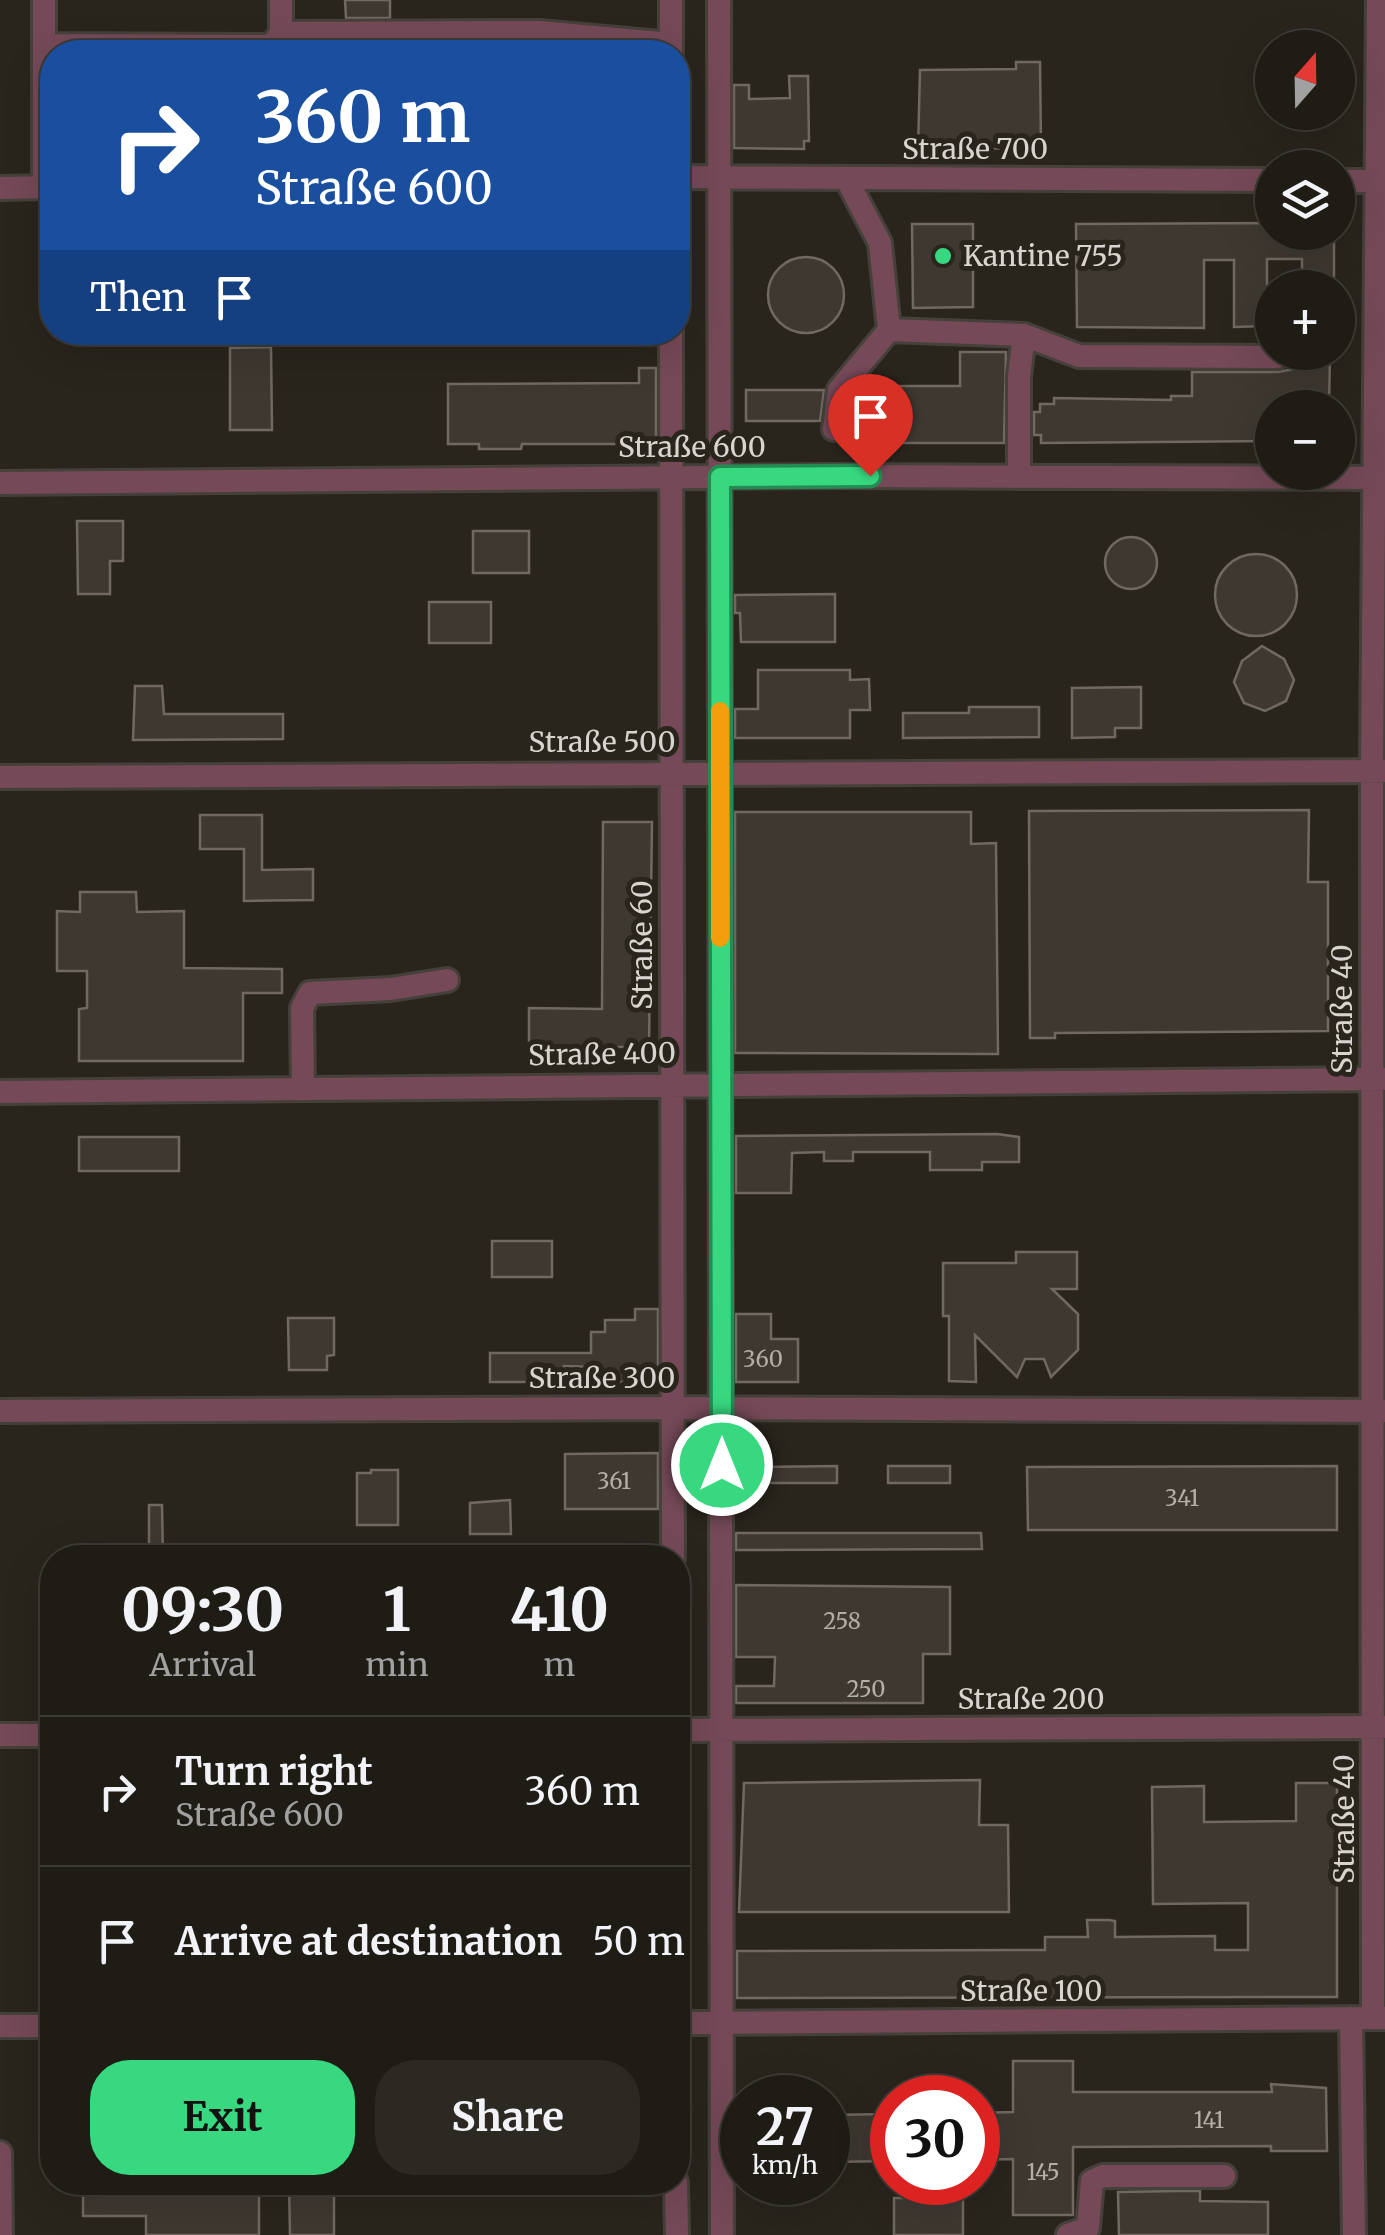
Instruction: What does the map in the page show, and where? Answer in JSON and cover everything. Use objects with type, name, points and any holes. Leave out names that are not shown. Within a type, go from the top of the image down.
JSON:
[{"type":"street","points":[[44,0],[44,40]]},
{"type":"street","points":[[276,40],[281,33],[281,0]]},
{"type":"street","points":[[670,40],[671,0]]},
{"type":"street","points":[[720,0],[722,2235]]},
{"type":"street","name":"Straße 40","points":[[1354,2235],[1370,2018],[1379,1727],[1378,0]]},
{"type":"street","points":[[281,33],[539,32],[604,40]]},
{"type":"street","name":"Straße 700","points":[[690,177],[1255,180]]},
{"type":"street","points":[[834,429],[839,390],[888,330],[880,243],[846,178]]},
{"type":"street","points":[[1355,180],[1380,181]]},
{"type":"street","points":[[0,188],[40,187]]},
{"type":"street","points":[[888,330],[1024,336],[1080,356],[1255,357]]},
{"type":"street","points":[[1019,477],[1019,376],[1024,336]]},
{"type":"street","name":"Straße 60","points":[[671,345],[674,1545]]},
{"type":"street","name":"Straße 600","points":[[0,484],[672,476],[1379,478]]},
{"type":"street","name":"Straße 500","points":[[0,777],[1378,771]]},
{"type":"street","points":[[303,1088],[302,1008],[310,993],[390,989],[447,980]]},
{"type":"street","name":"Straße 400","points":[[0,1092],[1379,1079]]},
{"type":"street","name":"Straße 300","points":[[0,1412],[673,1408],[1379,1411]]},
{"type":"street","name":"Straße 200","points":[[690,1730],[1379,1727]]},
{"type":"street","points":[[0,1735],[40,1734]]},
{"type":"street","name":"Straße 100","points":[[690,2023],[1370,2018]]},
{"type":"street","points":[[0,2026],[40,2026]]},
{"type":"street","points":[[0,2153],[2,2235]]},
{"type":"street","points":[[1083,2233],[1092,2182],[1102,2176],[1224,2176]]},
{"type":"street","points":[[676,2195],[677,2235]]},
{"type":"building","points":[[345,0],[390,0],[390,18],[346,18]]},
{"type":"building","points":[[1016,62],[1040,62],[1041,148],[918,149],[920,70],[1016,69]]},
{"type":"building","points":[[789,76],[808,76],[809,141],[804,141],[804,149],[734,148],[734,85],[749,85],[749,99],[790,98]]},
{"type":"building","points":[[1255,223],[1255,250],[1334,250],[1334,270],[1302,270],[1302,259],[1267,259],[1267,270],[1255,270],[1255,326],[1234,327],[1234,260],[1204,260],[1204,328],[1077,327],[1076,224]]},
{"type":"building","name":"Kantine 755","points":[[912,224],[973,224],[973,307],[913,308]]},
{"type":"building","points":[[806,257],[833,268],[844,295],[833,322],[806,333],[779,322],[768,295],[779,268]]},
{"type":"building","points":[[271,347],[272,430],[230,430],[230,348]]},
{"type":"building","points":[[960,352],[1006,352],[1004,443],[868,443],[869,386],[960,386]]},
{"type":"building","points":[[639,368],[656,368],[656,444],[522,444],[521,449],[479,449],[479,444],[448,444],[448,384],[639,383]]},
{"type":"building","points":[[1330,370],[1329,390],[1255,390],[1255,441],[1041,443],[1041,435],[1034,435],[1034,412],[1040,412],[1040,404],[1054,404],[1054,398],[1171,400],[1171,396],[1192,396],[1192,372]]},
{"type":"building","points":[[746,390],[824,390],[820,421],[746,421]]},
{"type":"building","points":[[77,521],[123,521],[123,561],[110,561],[110,594],[78,594]]},
{"type":"building","points":[[473,531],[529,531],[529,573],[473,573]]},
{"type":"building","points":[[1131,537],[1149,545],[1157,563],[1149,581],[1131,589],[1113,581],[1105,563],[1113,545]]},
{"type":"building","points":[[1256,554],[1272,557],[1285,566],[1294,579],[1294,611],[1285,624],[1272,633],[1256,636],[1240,633],[1227,624],[1218,611],[1215,595],[1218,579],[1227,566],[1240,557]]},
{"type":"building","points":[[835,594],[835,642],[741,642],[735,595]]},
{"type":"building","points":[[429,602],[491,602],[491,643],[429,643]]},
{"type":"building","points":[[1262,646],[1284,659],[1294,680],[1286,701],[1265,711],[1244,703],[1234,682],[1242,661]]},
{"type":"building","points":[[758,670],[850,670],[850,680],[869,679],[870,710],[850,710],[850,738],[735,738],[735,709],[758,709]]},
{"type":"building","points":[[135,686],[162,686],[164,714],[283,714],[283,739],[133,740]]},
{"type":"building","points":[[1141,687],[1141,728],[1115,728],[1115,737],[1072,738],[1072,688]]},
{"type":"building","points":[[969,707],[1039,707],[1039,737],[903,738],[903,713],[969,713]]},
{"type":"building","points":[[1309,810],[1308,882],[1328,882],[1328,1031],[1055,1033],[1055,1038],[1030,1038],[1029,811]]},
{"type":"building","points":[[735,812],[971,812],[971,844],[996,843],[998,1054],[735,1053]]},
{"type":"building","points":[[200,815],[262,815],[262,870],[313,869],[313,900],[244,901],[244,849],[200,849]]},
{"type":"building","points":[[603,822],[652,822],[649,1047],[529,1047],[529,1008],[602,1009]]},
{"type":"building","points":[[80,892],[136,892],[137,912],[184,911],[184,968],[282,969],[282,993],[243,993],[243,1061],[79,1061],[79,1009],[87,1008],[87,971],[57,971],[57,911],[80,912]]},
{"type":"building","points":[[736,1136],[1019,1137],[1019,1162],[982,1162],[982,1170],[930,1170],[930,1152],[853,1152],[853,1161],[824,1161],[824,1152],[792,1153],[791,1193],[736,1193]]},
{"type":"building","points":[[79,1137],[179,1137],[179,1171],[79,1171]]},
{"type":"building","points":[[492,1241],[552,1241],[552,1277],[492,1277]]},
{"type":"building","points":[[1016,1252],[1077,1252],[1077,1289],[1052,1289],[1078,1314],[1078,1350],[1051,1377],[1044,1359],[1025,1359],[1017,1377],[975,1335],[976,1382],[949,1381],[949,1316],[943,1316],[943,1263],[1016,1263]]},
{"type":"building","points":[[635,1309],[658,1309],[658,1382],[596,1382],[596,1367],[564,1366],[564,1382],[490,1382],[490,1353],[591,1353],[591,1332],[605,1332],[605,1320],[635,1320]]},
{"type":"building","points":[[736,1314],[771,1314],[771,1339],[798,1339],[798,1382],[736,1382]]},
{"type":"building","points":[[288,1318],[334,1318],[334,1355],[327,1356],[327,1370],[289,1370]]},
{"type":"building","points":[[658,1453],[658,1509],[565,1509],[565,1454]]},
{"type":"building","points":[[837,1466],[837,1483],[747,1483],[746,1470],[758,1467]]},
{"type":"building","points":[[888,1466],[950,1466],[950,1483],[888,1483]]},
{"type":"building","points":[[1337,1466],[1337,1530],[1028,1530],[1027,1467]]},
{"type":"building","points":[[398,1470],[398,1525],[357,1525],[357,1473]]},
{"type":"building","points":[[510,1500],[511,1534],[470,1534],[470,1503]]},
{"type":"building","points":[[149,1505],[162,1505],[163,1545],[149,1545]]},
{"type":"building","points":[[736,1533],[981,1533],[982,1549],[736,1550]]},
{"type":"building","points":[[736,1585],[950,1587],[950,1654],[923,1654],[923,1703],[736,1703],[736,1686],[774,1686],[775,1657],[736,1657]]},
{"type":"building","points":[[980,1780],[979,1825],[1008,1825],[1009,1912],[739,1912],[744,1783]]},
{"type":"building","points":[[1296,1783],[1337,1783],[1337,1997],[737,1998],[737,1951],[1045,1950],[1045,1937],[1088,1937],[1087,1920],[1115,1921],[1115,1937],[1215,1936],[1215,1950],[1248,1950],[1248,1903],[1153,1904],[1152,1787],[1204,1786],[1204,1822],[1296,1821]]},
{"type":"building","points":[[1013,2061],[1073,2061],[1073,2092],[1272,2092],[1271,2084],[1326,2088],[1327,2151],[1271,2151],[1271,2146],[1073,2147],[1073,2215],[1013,2215],[1013,2159],[1000,2159],[1000,2112],[1013,2112]]},
{"type":"building","points":[[870,2114],[870,2161],[850,2162],[850,2115]]},
{"type":"building","points":[[1200,2191],[1200,2201],[1268,2202],[1268,2235],[1119,2235],[1118,2192]]},
{"type":"building","points":[[83,2195],[259,2195],[259,2235],[146,2235],[146,2216],[83,2216]]},
{"type":"building","points":[[289,2195],[334,2195],[334,2235],[290,2235]]},
{"type":"building","points":[[894,2205],[963,2205],[963,2235],[894,2235]]},
{"type":"slow traffic","points":[[720,711],[720,938]]},
{"type":"place","name":"Kantine 755","points":[[943,256]]},
{"type":"route","points":[[722,1465],[720,477],[870,476]]}]
